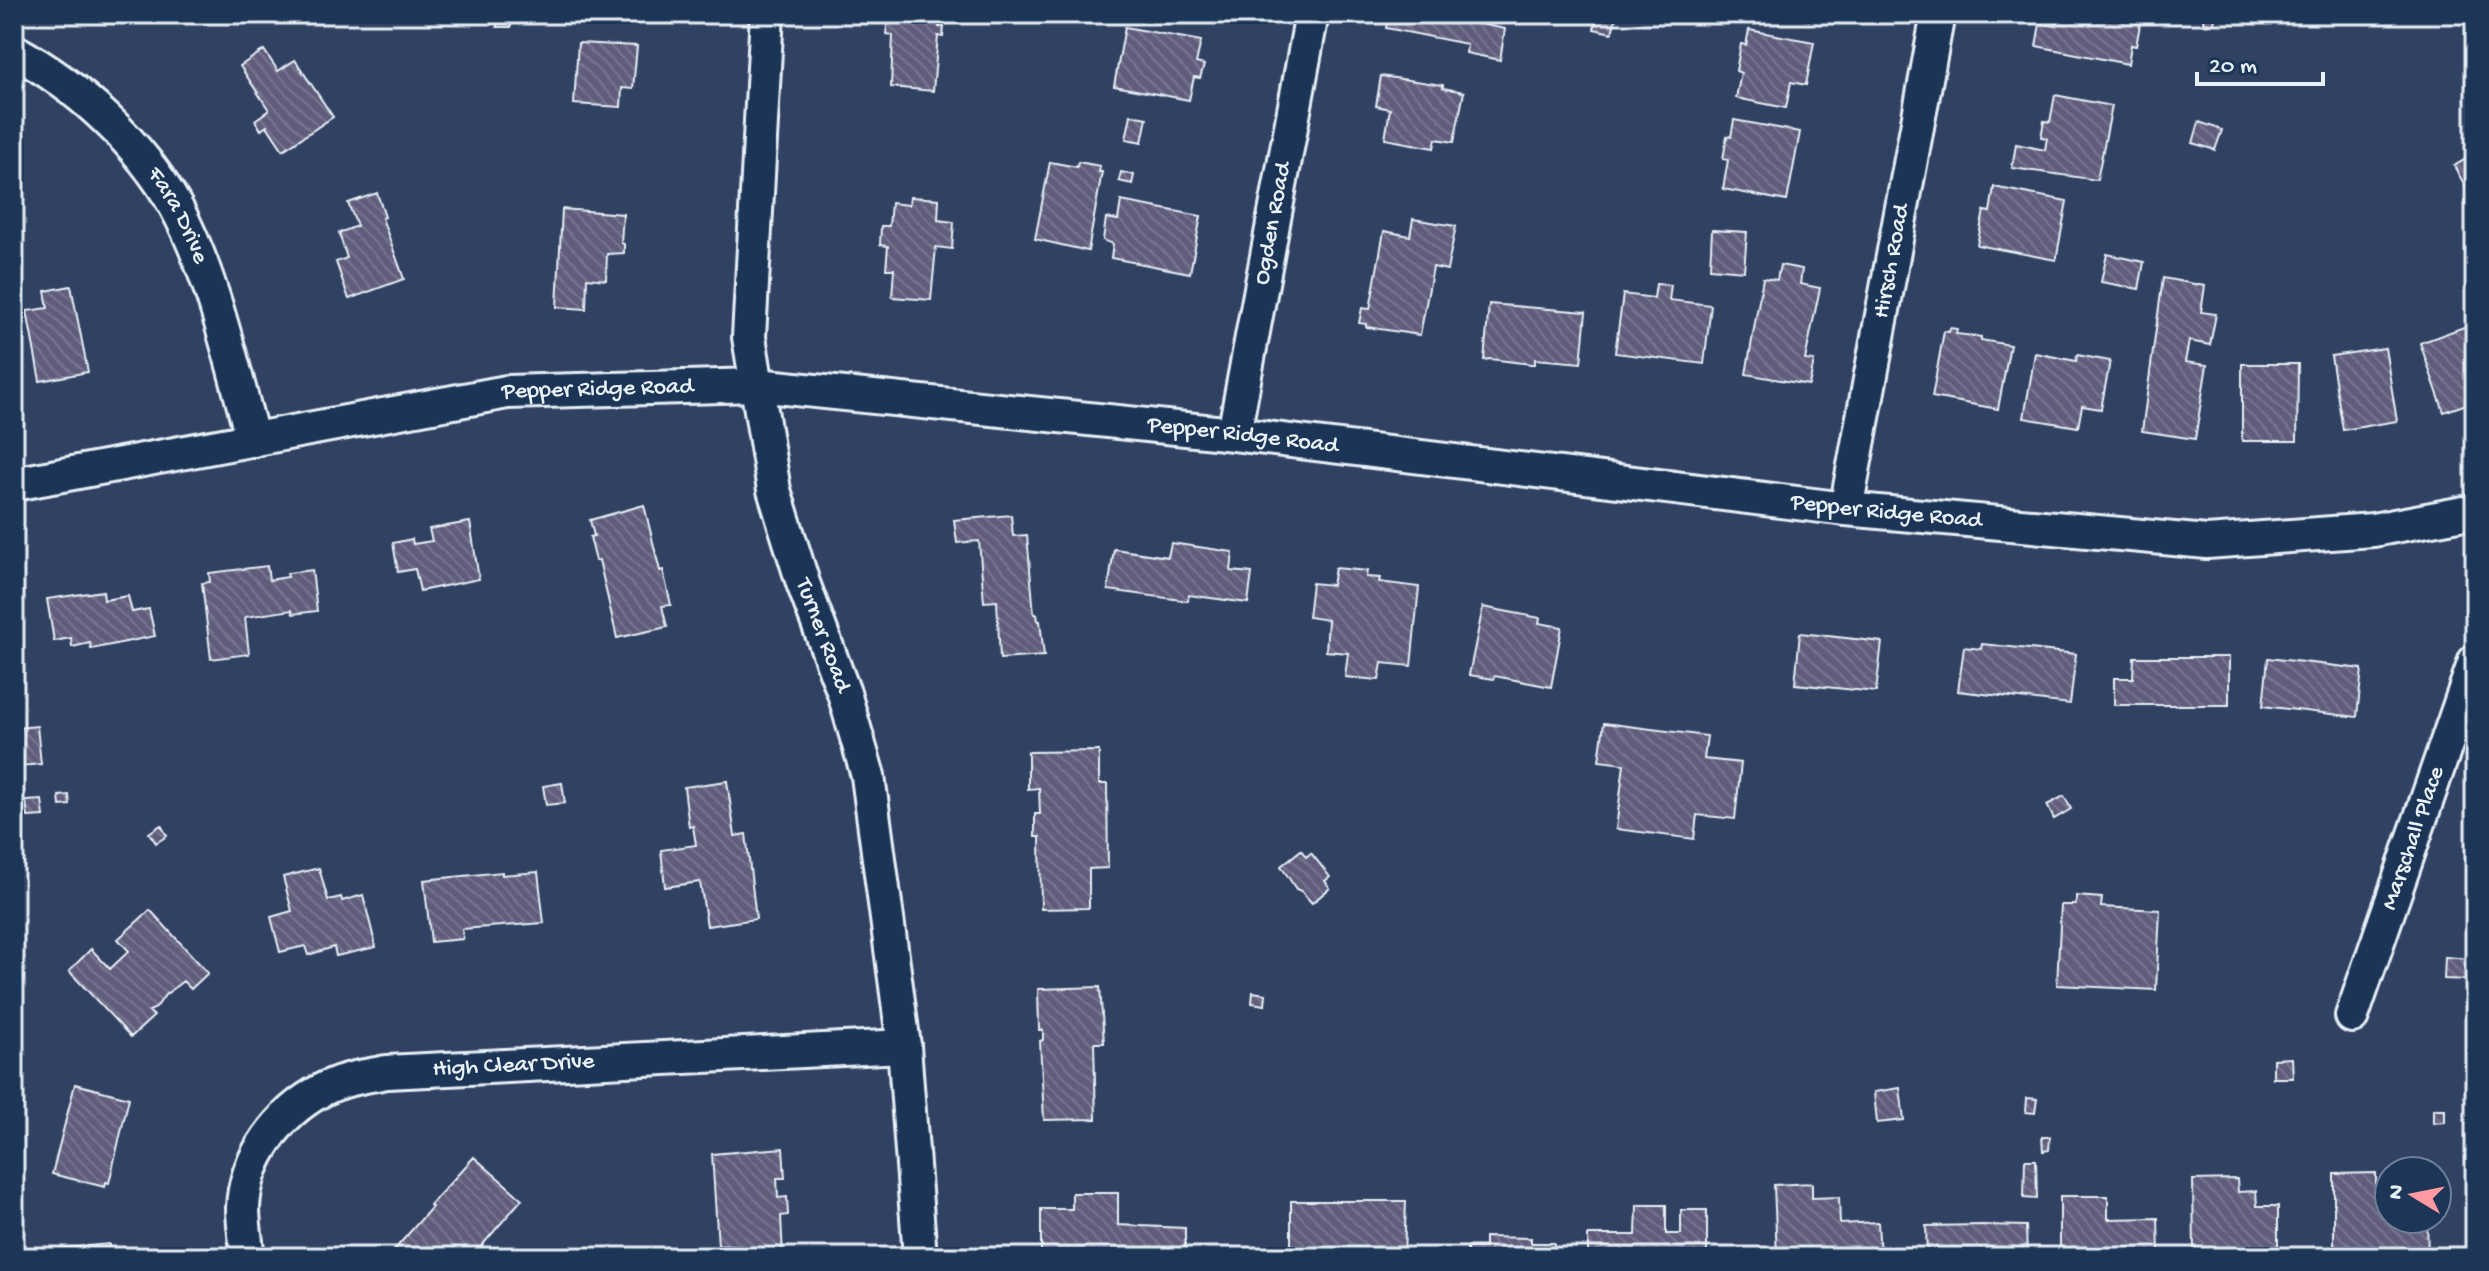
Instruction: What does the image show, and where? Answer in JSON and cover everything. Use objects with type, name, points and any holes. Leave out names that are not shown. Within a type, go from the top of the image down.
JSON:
[{"type":"street","name":"Turner Road","points":[[767,14],[749,337],[774,490],[803,583],[844,693],[868,776],[904,1046],[920,1257]]},
{"type":"street","name":"Ogden Road","points":[[1234,434],[1312,14]]},
{"type":"street","name":"Hirsch Road","points":[[1846,509],[1938,14]]},
{"type":"street","name":"Fara Drive","points":[[14,51],[38,64],[88,103],[158,178],[191,240],[216,310],[253,440]]},
{"type":"street","name":"Pepper Ridge Road","points":[[14,484],[507,392],[757,385],[1234,434],[1846,509],[2207,542],[2373,530],[2475,511]]},
{"type":"street","name":"Marschall Place","points":[[2352,1016],[2475,661]]},
{"type":"street","name":"High Clear Drive","points":[[248,1257],[243,1207],[259,1152],[274,1127],[298,1106],[322,1090],[352,1078],[387,1072],[904,1046]]},
{"type":"building","points":[[183,14],[201,14],[193,23]]},
{"type":"building","points":[[497,14],[511,14],[511,27],[497,27]]},
{"type":"building","points":[[895,14],[940,14],[939,27],[944,27],[943,37],[938,36],[933,91],[891,87],[893,35],[886,34],[888,20],[895,20]]},
{"type":"building","points":[[1389,14],[1478,14],[1476,23],[1505,29],[1500,60],[1466,53],[1467,44],[1386,28]]},
{"type":"building","points":[[1598,14],[1617,14],[1612,33],[1594,29]]},
{"type":"building","points":[[1784,14],[1810,14],[1809,20]]},
{"type":"building","points":[[2058,14],[2142,14],[2136,46],[2131,45],[2128,64],[2036,46],[2040,24],[2056,26]]},
{"type":"building","points":[[2204,14],[2216,14],[2214,23],[2203,22]]},
{"type":"building","points":[[1125,27],[1201,41],[1196,63],[1204,65],[1200,78],[1194,77],[1189,100],[1114,86]]},
{"type":"building","points":[[1749,30],[1814,42],[1806,85],[1791,82],[1786,108],[1736,98],[1741,73],[1736,71],[1741,44],[1746,45]]},
{"type":"building","points":[[578,43],[637,46],[633,89],[622,88],[621,107],[574,104]]},
{"type":"building","points":[[264,50],[278,71],[295,60],[333,117],[283,150],[267,126],[261,130],[255,120],[269,110],[240,66]]},
{"type":"building","points":[[1381,76],[1443,85],[1443,88],[1464,92],[1454,142],[1436,139],[1434,148],[1385,139],[1390,109],[1376,106]]},
{"type":"building","points":[[2055,95],[2112,106],[2097,180],[2012,168],[2016,144],[2045,150],[2047,138],[2041,137],[2044,121],[2050,122]]},
{"type":"building","points":[[1131,115],[1147,118],[1142,142],[1126,139]]},
{"type":"building","points":[[1734,120],[1800,132],[1787,201],[1723,189],[1728,160],[1723,159]]},
{"type":"building","points":[[2199,122],[2222,130],[2215,150],[2193,143]]},
{"type":"building","points":[[2475,154],[2475,190],[2469,193],[2454,166]]},
{"type":"building","points":[[1050,162],[1077,167],[1078,162],[1100,166],[1099,172],[1102,172],[1088,251],[1035,239]]},
{"type":"building","points":[[1121,172],[1134,175],[1132,184],[1119,181]]},
{"type":"building","points":[[1994,187],[2067,201],[2056,260],[1977,245],[1984,211],[1990,212]]},
{"type":"building","points":[[377,193],[385,217],[382,218],[404,279],[349,299],[336,262],[347,258],[339,233],[357,226],[348,203]]},
{"type":"building","points":[[910,197],[939,199],[938,220],[954,222],[952,249],[936,247],[931,300],[892,297],[894,269],[886,269],[888,246],[880,245],[881,226],[889,226],[891,203],[909,205]]},
{"type":"building","points":[[1121,201],[1201,216],[1190,273],[1111,258],[1113,244],[1103,240],[1106,218],[1118,220]]},
{"type":"building","points":[[562,209],[623,214],[621,243],[624,244],[624,253],[607,254],[606,280],[587,278],[586,309],[557,307]]},
{"type":"building","points":[[1413,219],[1456,226],[1447,270],[1433,267],[1420,335],[1366,327],[1366,324],[1359,323],[1362,308],[1370,309],[1384,231],[1410,236]]},
{"type":"building","points":[[1712,230],[1747,232],[1744,271],[1710,268]]},
{"type":"building","points":[[2107,254],[2144,262],[2139,289],[2101,282]]},
{"type":"building","points":[[1780,265],[1802,269],[1800,284],[1820,288],[1805,360],[1814,361],[1809,385],[1746,374],[1763,278],[1777,280]]},
{"type":"building","points":[[2163,278],[2205,286],[2201,312],[2216,314],[2210,345],[2189,341],[2185,362],[2207,365],[2195,439],[2142,431]]},
{"type":"building","points":[[1656,284],[1671,285],[1669,300],[1711,305],[1704,364],[1615,353],[1623,294],[1654,298]]},
{"type":"building","points":[[71,286],[88,372],[40,381],[27,311],[48,308],[45,291]]},
{"type":"building","points":[[1489,304],[1586,312],[1581,363],[1535,359],[1535,364],[1484,360]]},
{"type":"building","points":[[2472,324],[2475,332],[2475,401],[2444,412],[2420,343]]},
{"type":"building","points":[[1950,328],[1957,329],[1956,334],[2010,345],[1998,409],[1932,397],[1944,331],[1949,332]]},
{"type":"building","points":[[2385,348],[2397,421],[2343,430],[2331,356]]},
{"type":"building","points":[[2035,353],[2076,361],[2077,355],[2110,361],[2101,409],[2082,406],[2078,427],[2024,418]]},
{"type":"building","points":[[2242,364],[2298,364],[2297,441],[2242,441]]},
{"type":"building","points":[[644,505],[671,605],[662,606],[667,627],[617,638],[599,560],[596,561],[590,537],[594,536],[590,520]]},
{"type":"building","points":[[1011,515],[1013,536],[1027,535],[1034,614],[1040,621],[1044,656],[1000,659],[997,601],[984,602],[979,541],[957,543],[954,520]]},
{"type":"building","points":[[470,522],[479,579],[420,591],[415,569],[398,572],[393,543],[412,539],[413,544],[432,541],[429,529]]},
{"type":"building","points":[[1171,543],[1233,552],[1231,571],[1252,573],[1248,603],[1189,595],[1188,601],[1108,590],[1114,549],[1168,557]]},
{"type":"building","points":[[267,566],[269,580],[288,577],[287,573],[312,570],[317,611],[293,614],[292,610],[245,617],[249,654],[211,659],[202,583],[210,582],[209,573]]},
{"type":"building","points":[[1335,568],[1367,571],[1366,577],[1380,578],[1379,582],[1419,587],[1411,666],[1382,663],[1379,680],[1345,677],[1348,653],[1326,651],[1328,620],[1308,617],[1312,583],[1332,585]]},
{"type":"building","points":[[103,591],[104,600],[128,596],[132,612],[149,609],[155,636],[91,649],[90,643],[72,647],[71,638],[54,641],[47,599]]},
{"type":"building","points":[[1483,607],[1540,618],[1539,623],[1562,627],[1551,687],[1495,676],[1493,679],[1469,675]]},
{"type":"building","points":[[1800,633],[1882,642],[1876,692],[1795,684]]},
{"type":"building","points":[[1982,644],[2076,654],[2070,704],[1958,691],[1964,647],[1981,649]]},
{"type":"building","points":[[2134,657],[2229,657],[2229,705],[2114,705],[2114,678],[2133,678]]},
{"type":"building","points":[[2268,658],[2362,669],[2357,717],[2263,706]]},
{"type":"building","points":[[1604,723],[1707,736],[1704,759],[1741,763],[1735,819],[1697,815],[1694,839],[1616,829],[1624,764],[1599,761]]},
{"type":"building","points":[[37,726],[41,764],[21,766],[17,728]]},
{"type":"building","points":[[1099,751],[1099,784],[1107,784],[1108,868],[1089,869],[1089,908],[1041,909],[1040,837],[1035,837],[1035,814],[1040,814],[1039,788],[1028,789],[1028,752]]},
{"type":"building","points":[[727,781],[735,836],[746,834],[756,919],[707,926],[700,882],[665,887],[661,850],[696,845],[693,826],[689,827],[684,787]]},
{"type":"building","points":[[562,783],[565,803],[546,805],[543,786]]},
{"type":"building","points":[[69,795],[70,805],[60,806],[59,796]]},
{"type":"building","points":[[2064,796],[2071,809],[2054,819],[2047,805]]},
{"type":"building","points":[[42,800],[44,816],[28,817],[26,801]]},
{"type":"building","points":[[161,825],[167,836],[156,843],[149,833]]},
{"type":"building","points":[[1301,850],[1306,857],[1311,853],[1330,877],[1325,881],[1330,888],[1312,903],[1296,889],[1281,866]]},
{"type":"building","points":[[319,868],[328,900],[341,897],[342,901],[363,895],[376,947],[336,956],[334,947],[308,955],[305,946],[280,952],[271,917],[292,911],[283,877]]},
{"type":"building","points":[[502,872],[502,875],[538,872],[544,923],[462,929],[463,939],[431,942],[424,880]]},
{"type":"building","points":[[2076,896],[2102,898],[2101,907],[2160,910],[2156,990],[2057,985],[2061,905],[2076,905]]},
{"type":"building","points":[[150,910],[208,973],[191,989],[183,981],[165,995],[156,1008],[149,1011],[154,1016],[131,1037],[69,971],[91,949],[110,969],[129,951],[118,939]]},
{"type":"building","points":[[2445,957],[2469,959],[2468,980],[2444,979]]},
{"type":"building","points":[[1100,987],[1104,1043],[1094,1043],[1096,1119],[1044,1120],[1040,1041],[1043,1040],[1043,1030],[1039,1030],[1038,989]]},
{"type":"building","points":[[1253,992],[1266,994],[1265,1005],[1252,1003]]},
{"type":"building","points":[[2292,1058],[2293,1078],[2273,1078],[2273,1059]]},
{"type":"building","points":[[75,1084],[129,1098],[109,1183],[106,1182],[105,1187],[52,1174]]},
{"type":"building","points":[[1900,1088],[1904,1120],[1877,1123],[1874,1092]]},
{"type":"building","points":[[2027,1098],[2037,1099],[2035,1113],[2026,1112]]},
{"type":"building","points":[[2433,1109],[2445,1109],[2445,1122],[2433,1123]]},
{"type":"building","points":[[2042,1137],[2050,1137],[2049,1150],[2043,1151]]},
{"type":"building","points":[[783,1148],[785,1178],[777,1178],[778,1198],[787,1197],[788,1215],[781,1216],[783,1257],[737,1257],[736,1245],[718,1246],[712,1154]]},
{"type":"building","points":[[474,1157],[522,1199],[472,1257],[388,1257],[432,1207],[430,1205]]},
{"type":"building","points":[[2025,1160],[2036,1160],[2037,1199],[2024,1198]]},
{"type":"building","points":[[2373,1173],[2373,1235],[2427,1235],[2428,1257],[2334,1257],[2334,1174]]},
{"type":"building","points":[[2237,1179],[2238,1192],[2256,1191],[2257,1206],[2278,1206],[2278,1257],[2236,1257],[2236,1253],[2230,1253],[2230,1257],[2214,1257],[2214,1253],[2194,1254],[2193,1180]]},
{"type":"building","points":[[1812,1183],[1812,1198],[1839,1197],[1840,1224],[1878,1222],[1880,1257],[1777,1257],[1774,1185]]},
{"type":"building","points":[[1072,1193],[1118,1193],[1118,1225],[1185,1228],[1185,1257],[1041,1257],[1041,1209],[1072,1209]]},
{"type":"building","points":[[2060,1196],[2108,1196],[2108,1219],[2158,1218],[2159,1257],[2060,1257]]},
{"type":"building","points":[[1291,1201],[1406,1201],[1404,1257],[1256,1257],[1257,1248],[1291,1248]]},
{"type":"building","points":[[1637,1205],[1666,1205],[1666,1234],[1681,1234],[1681,1210],[1707,1210],[1707,1257],[1588,1257],[1588,1235],[1636,1235]]},
{"type":"building","points":[[1926,1226],[2026,1226],[2027,1257],[1927,1257]]},
{"type":"building","points":[[1485,1237],[1531,1238],[1531,1243],[1554,1243],[1554,1257],[1467,1257],[1467,1248],[1485,1248]]},
{"type":"building","points":[[109,1244],[110,1257],[14,1257],[14,1253]]}]
